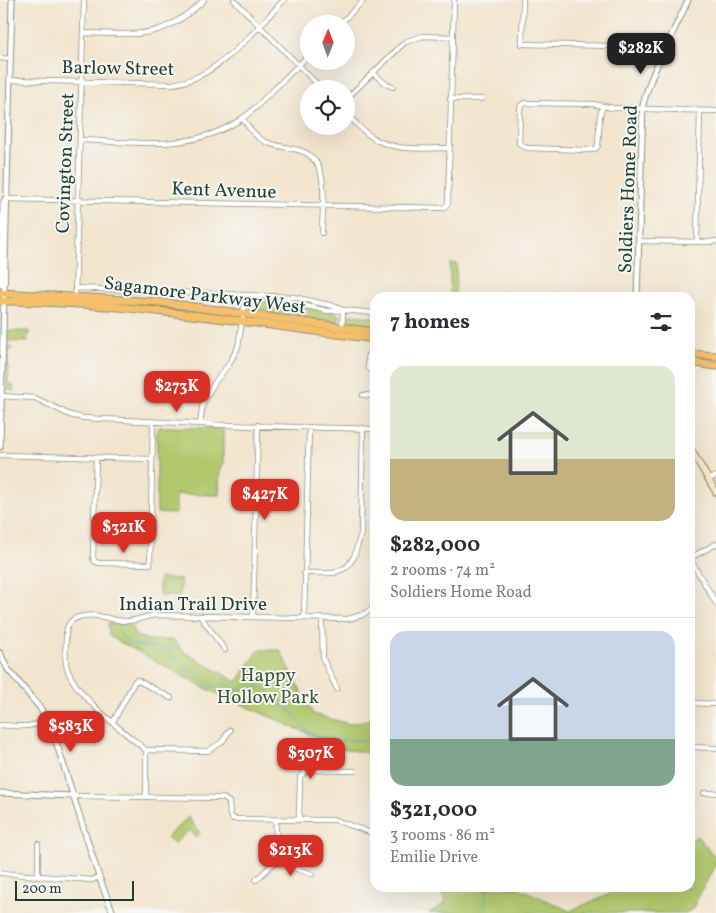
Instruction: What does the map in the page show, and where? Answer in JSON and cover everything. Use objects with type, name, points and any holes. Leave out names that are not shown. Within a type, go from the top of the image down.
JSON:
[{"type":"highway","name":"Sagamore Parkway West","points":[[2,297],[75,292],[181,304],[243,317],[370,338]]},
{"type":"highway","name":"Sagamore Parkway West","points":[[2,297],[243,317],[370,332]]},
{"type":"highway","points":[[695,354],[716,356]]},
{"type":"highway","points":[[695,363],[716,366]]},
{"type":"main road","points":[[695,456],[716,492]]},
{"type":"street","points":[[0,447],[2,297],[6,228],[12,0]]},
{"type":"street","name":"Covington Street","points":[[75,292],[84,0]]},
{"type":"street","points":[[83,33],[140,34],[153,31],[181,20],[204,0]]},
{"type":"street","points":[[234,0],[313,80]]},
{"type":"street","name":"Barlow Street","points":[[10,80],[172,84],[188,81],[212,70],[284,0]]},
{"type":"street","points":[[349,15],[364,0]]},
{"type":"street","points":[[355,122],[368,134],[386,145],[395,147],[449,148],[454,0]]},
{"type":"street","points":[[523,0],[522,44],[658,47],[665,49]]},
{"type":"street","points":[[683,0],[688,0]]},
{"type":"street","name":"Soldiers Home Road","points":[[638,292],[643,110],[648,84],[688,0]]},
{"type":"street","points":[[355,91],[405,42],[423,36],[453,37]]},
{"type":"street","points":[[0,58],[10,59]]},
{"type":"street","points":[[80,140],[164,143],[184,142],[210,136],[242,118],[298,65]]},
{"type":"street","points":[[374,73],[386,84],[393,87]]},
{"type":"street","points":[[450,99],[481,99]]},
{"type":"street","points":[[603,106],[598,146],[595,148],[586,150],[528,148],[523,147],[519,143],[520,109],[522,104],[529,102],[592,104],[603,106],[613,108],[643,110],[716,110]]},
{"type":"street","points":[[697,242],[700,111]]},
{"type":"street","points":[[242,118],[252,132],[264,141],[300,150],[317,164],[321,175],[322,233]]},
{"type":"street","name":"Kent Avenue","points":[[6,199],[441,210],[448,203],[449,148]]},
{"type":"street","points":[[0,284],[3,205],[6,199]]},
{"type":"street","points":[[639,241],[716,241]]},
{"type":"street","points":[[75,292],[182,292],[273,297],[328,311],[343,310],[370,313]]},
{"type":"street","points":[[181,304],[182,292]]},
{"type":"street","points":[[200,424],[203,402],[229,364],[239,342],[246,296]]},
{"type":"street","points":[[342,329],[343,310]]},
{"type":"street","points":[[368,355],[368,368],[370,369]]},
{"type":"street","points":[[364,395],[370,396]]},
{"type":"street","points":[[0,396],[35,398],[70,415],[83,418],[200,424],[370,428]]},
{"type":"street","points":[[96,458],[94,561],[99,563],[150,564],[153,422]]},
{"type":"street","points":[[254,617],[258,426]]},
{"type":"street","points":[[304,618],[309,427]]},
{"type":"street","points":[[304,574],[334,573],[347,567],[354,557],[361,534],[363,428]]},
{"type":"street","points":[[0,455],[152,459]]},
{"type":"street","points":[[709,479],[716,476]]},
{"type":"street","points":[[695,556],[716,544]]},
{"type":"street","points":[[695,567],[716,603]]},
{"type":"street","name":"Indian Trail Drive","points":[[146,750],[84,695],[68,670],[66,662],[67,625],[80,616],[100,616],[125,621],[154,615],[352,619],[370,610]]},
{"type":"street","points":[[200,616],[225,650]]},
{"type":"street","points":[[322,619],[323,658],[337,689]]},
{"type":"street","points":[[0,653],[7,668],[33,698],[55,738],[99,878],[113,913]]},
{"type":"street","points":[[113,722],[135,682],[138,680],[171,698]]},
{"type":"street","points":[[695,703],[716,704]]},
{"type":"street","points":[[0,724],[30,727],[46,719]]},
{"type":"street","points":[[146,797],[146,750],[208,751],[222,742],[230,730]]},
{"type":"street","points":[[695,747],[716,748]]},
{"type":"street","points":[[299,820],[300,777],[302,773],[306,770],[354,771]]},
{"type":"street","points":[[0,793],[223,798],[229,802],[230,815],[233,819],[335,820],[370,832]]},
{"type":"street","points":[[704,793],[716,793]]},
{"type":"street","points":[[256,880],[275,862],[276,820]]},
{"type":"street","points":[[38,844],[38,876]]},
{"type":"street","points":[[275,862],[312,874]]},
{"type":"street","points":[[0,873],[92,880],[99,878]]},
{"type":"green space","points":[[450,263],[457,264],[455,292],[450,292]]},
{"type":"green space","points":[[254,300],[282,302],[335,313],[339,315],[339,320],[335,323],[253,310],[251,309],[251,302]]},
{"type":"green space","points":[[349,315],[370,317],[370,327],[349,325],[345,320]]},
{"type":"green space","points":[[7,331],[29,331],[29,335],[26,336],[28,342],[7,341]]},
{"type":"green space","points":[[10,346],[12,348],[8,353],[8,385],[13,385],[14,391],[9,390],[7,387],[7,347]]},
{"type":"green space","points":[[159,427],[223,428],[223,466],[220,467],[219,495],[176,494],[176,514],[157,513],[157,429]]},
{"type":"green space","points":[[159,578],[180,579],[180,596],[159,596]]},
{"type":"green space","name":"Happy Hollow Park","points":[[108,623],[131,625],[135,635],[147,640],[174,640],[182,651],[237,682],[259,650],[280,650],[313,714],[349,724],[370,719],[370,753],[343,749],[205,688],[109,636]]},
{"type":"green space","points":[[188,817],[200,833],[196,837],[189,830],[174,844],[167,837]]},
{"type":"green space","points":[[697,836],[716,858],[716,863],[692,909],[686,913],[429,913],[446,903],[442,892],[528,892],[570,911],[615,892],[695,892],[695,838]]},
{"type":"waterway","points":[[120,631],[122,637],[130,644],[170,650],[185,668],[197,674],[207,685],[218,687],[221,684],[227,684],[238,690],[256,687],[265,688],[296,716],[306,730],[321,737],[335,740],[370,742]]},
{"type":"waterway","points":[[485,913],[487,892]]}]
